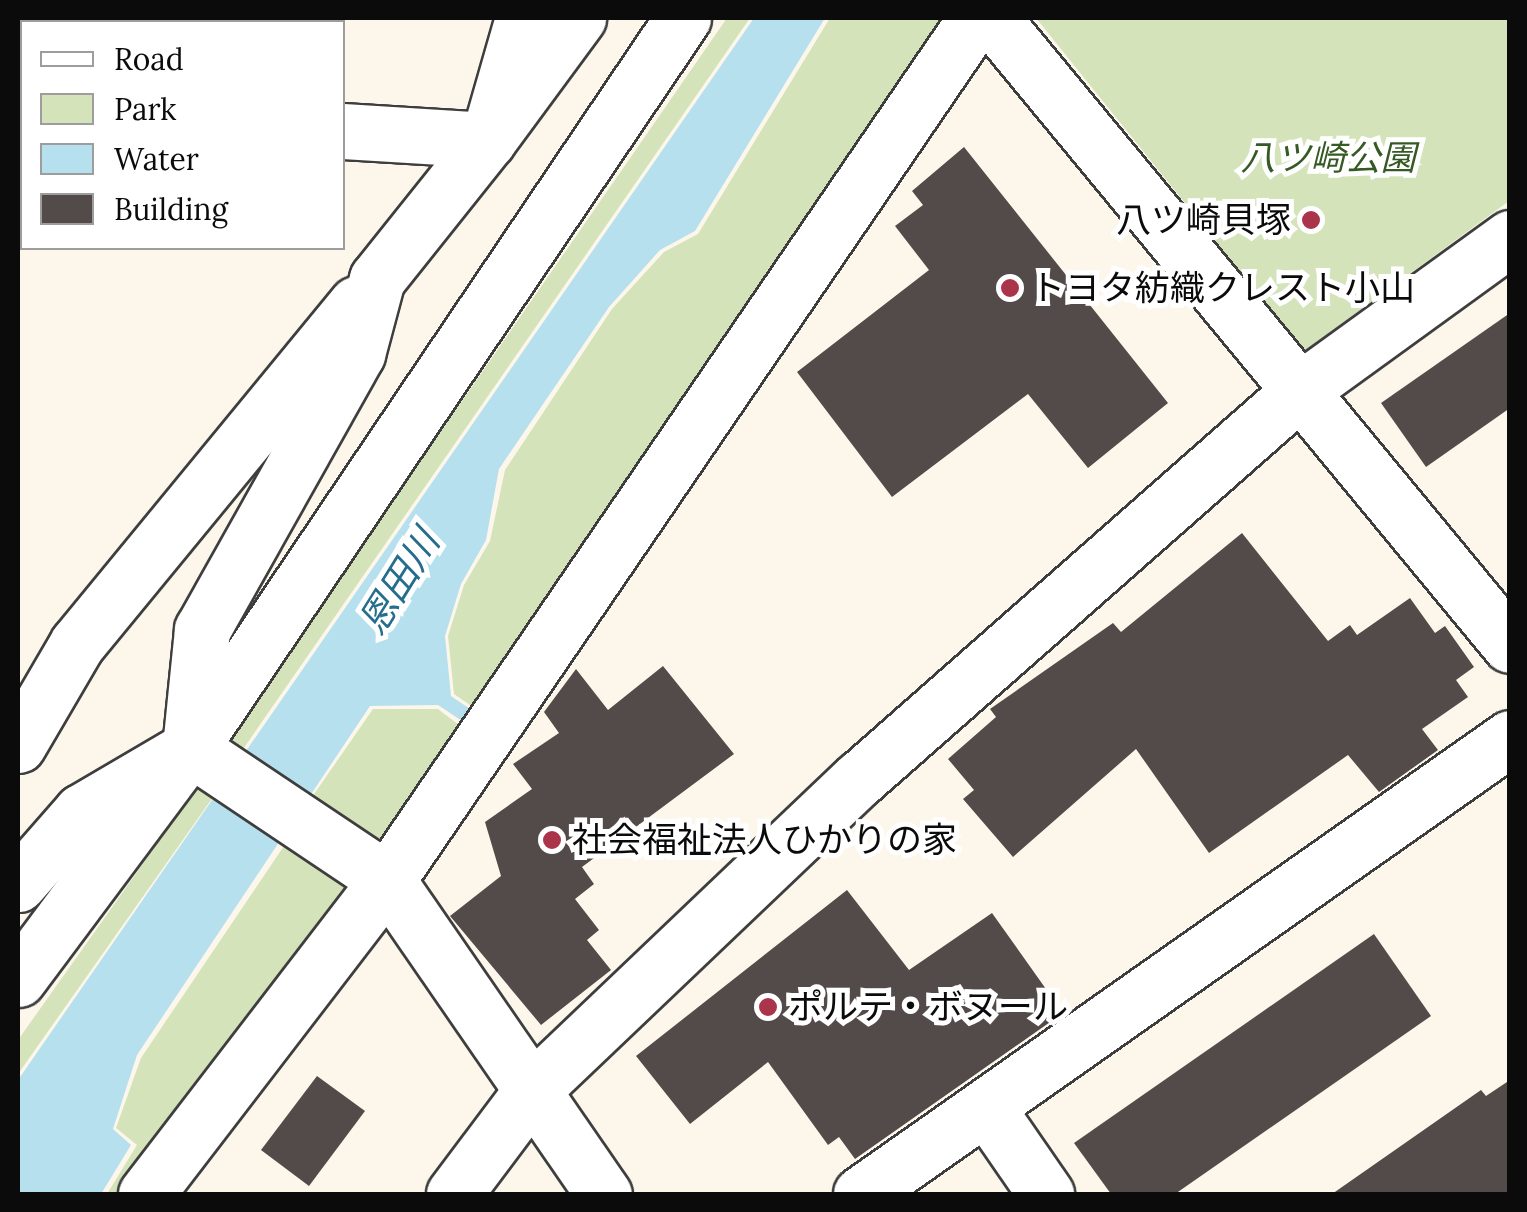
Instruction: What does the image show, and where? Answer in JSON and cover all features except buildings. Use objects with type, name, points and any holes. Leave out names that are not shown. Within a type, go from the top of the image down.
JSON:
[{"type":"street","points":[[488,140],[523,18]]},
{"type":"street","points":[[18,745],[77,644],[377,279],[488,140],[578,18]]},
{"type":"street","points":[[18,979],[190,748],[682,18]]},
{"type":"street","points":[[146,1194],[387,880],[976,18]]},
{"type":"street","points":[[992,18],[1302,388],[1510,645]]},
{"type":"street","points":[[345,131],[488,140]]},
{"type":"street","points":[[454,1194],[532,1090],[860,779],[1302,388],[1510,238]]},
{"type":"street","points":[[190,748],[202,630],[358,354],[377,279]]},
{"type":"street","points":[[861,1194],[1510,738]]},
{"type":"street","points":[[190,748],[387,880],[604,1194]]},
{"type":"street","points":[[18,884],[81,812],[190,748]]},
{"type":"street","points":[[986,1106],[1046,1194]]},
{"type":"green space","points":[[727,18],[750,18],[239,755],[224,745]]},
{"type":"green space","points":[[830,18],[950,18],[477,710],[454,694],[448,636],[464,585],[490,541],[505,470],[612,309],[664,252],[698,234]]},
{"type":"green space","name":"八ツ崎公園","points":[[1036,18],[1509,18],[1509,201],[1304,351]]},
{"type":"green space","points":[[373,709],[438,709],[464,729],[380,847],[310,800]]},
{"type":"green space","points":[[203,779],[218,790],[18,1074],[18,1040]]},
{"type":"green space","points":[[290,837],[359,884],[130,1194],[107,1194],[137,1145],[116,1128],[141,1058]]},
{"type":"water","name":"恩田川","points":[[754,18],[825,18],[695,231],[660,250],[609,307],[499,469],[486,540],[461,584],[445,636],[451,696],[476,713],[468,725],[438,705],[370,706],[137,1055],[113,1129],[131,1145],[101,1194],[18,1194],[18,1080]]},
{"type":"place","name":"八ツ崎貝塚","points":[[1311,220]]},
{"type":"place","name":"トヨタ紡織クレスト小山","points":[[1010,288]]},
{"type":"place","name":"社会福祉法人ひかりの家","points":[[552,840]]},
{"type":"place","name":"ポルテ・ボヌール","points":[[768,1007]]}]
